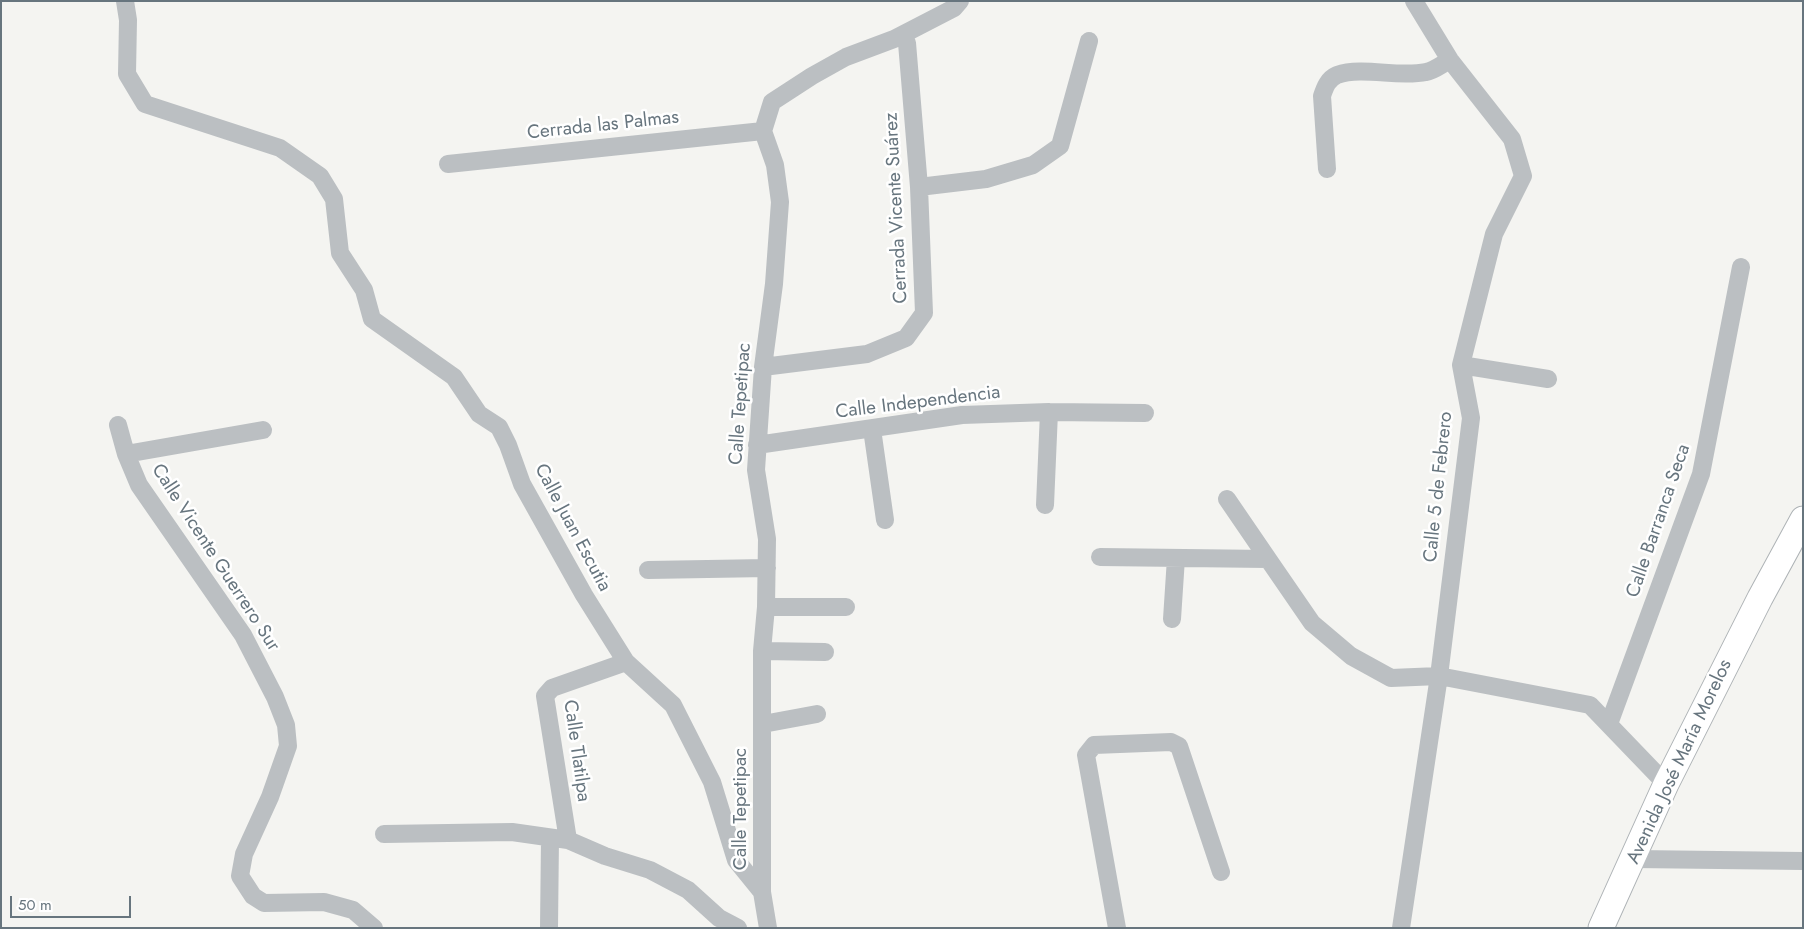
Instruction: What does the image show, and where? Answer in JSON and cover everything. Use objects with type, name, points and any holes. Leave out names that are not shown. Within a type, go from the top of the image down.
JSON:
[{"type":"main road","name":"Avenida José María Morelos","points":[[1601,928],[1634,859],[1666,784],[1760,598],[1803,519]]},
{"type":"street","name":"Calle Juan Escutia","points":[[125,1],[128,20],[127,74],[145,104],[280,148],[320,176],[334,198],[340,253],[364,290],[372,319],[408,347],[454,377],[479,414],[499,427],[508,445],[522,484],[584,595],[626,662],[673,705],[712,782],[736,860],[762,892]]},
{"type":"street","points":[[762,131],[772,102],[846,57],[894,39],[954,8],[960,1]]},
{"type":"street","name":"Calle 5 de Febrero","points":[[1401,928],[1439,676],[1471,418],[1461,365],[1494,234],[1523,176],[1512,139],[1450,60],[1414,1]]},
{"type":"street","points":[[919,187],[986,179],[1032,165],[1060,146],[1089,41]]},
{"type":"street","name":"Cerrada Vicente Suárez","points":[[763,367],[867,354],[906,338],[924,313],[919,187],[907,43]]},
{"type":"street","points":[[1327,169],[1322,96],[1326,84],[1336,76],[1351,73],[1401,75],[1427,72],[1450,60]]},
{"type":"street","name":"Cerrada las Palmas","points":[[448,164],[762,131]]},
{"type":"street","name":"Calle Tepetipac","points":[[762,131],[775,165],[780,202],[774,284],[763,367],[756,470],[767,539],[766,607],[762,651],[762,892],[768,928]]},
{"type":"street","name":"Calle Barranca Seca","points":[[1609,724],[1701,474],[1741,268]]},
{"type":"street","points":[[1461,365],[1548,379]]},
{"type":"street","points":[[1045,505],[1049,412]]},
{"type":"street","name":"Calle Independencia","points":[[757,445],[962,415],[1049,412],[1145,413]]},
{"type":"street","name":"Calle Vicente Guerrero Sur","points":[[118,425],[126,454],[139,485],[243,635],[275,696],[286,725],[288,746],[270,797],[244,854],[240,876],[253,896],[264,903],[324,902],[353,910],[374,928]]},
{"type":"street","points":[[872,429],[885,520]]},
{"type":"street","points":[[126,454],[263,430]]},
{"type":"street","points":[[1227,500],[1312,623],[1351,656],[1391,678],[1439,676],[1590,705],[1666,784]]},
{"type":"street","points":[[1100,558],[1268,559]]},
{"type":"street","points":[[1172,618],[1176,558]]},
{"type":"street","points":[[648,570],[767,568]]},
{"type":"street","points":[[766,607],[846,607]]},
{"type":"street","points":[[762,651],[826,652]]},
{"type":"street","name":"Calle Tlatilpa","points":[[568,840],[545,696],[552,688],[626,662]]},
{"type":"street","points":[[763,724],[818,714]]},
{"type":"street","points":[[1117,928],[1086,755],[1094,744],[1171,742],[1179,746],[1222,872]]},
{"type":"street","points":[[384,834],[512,832],[568,840],[605,856],[650,870],[688,890],[719,918],[738,928]]},
{"type":"street","points":[[549,928],[550,838]]},
{"type":"street","points":[[1634,859],[1803,861]]}]
